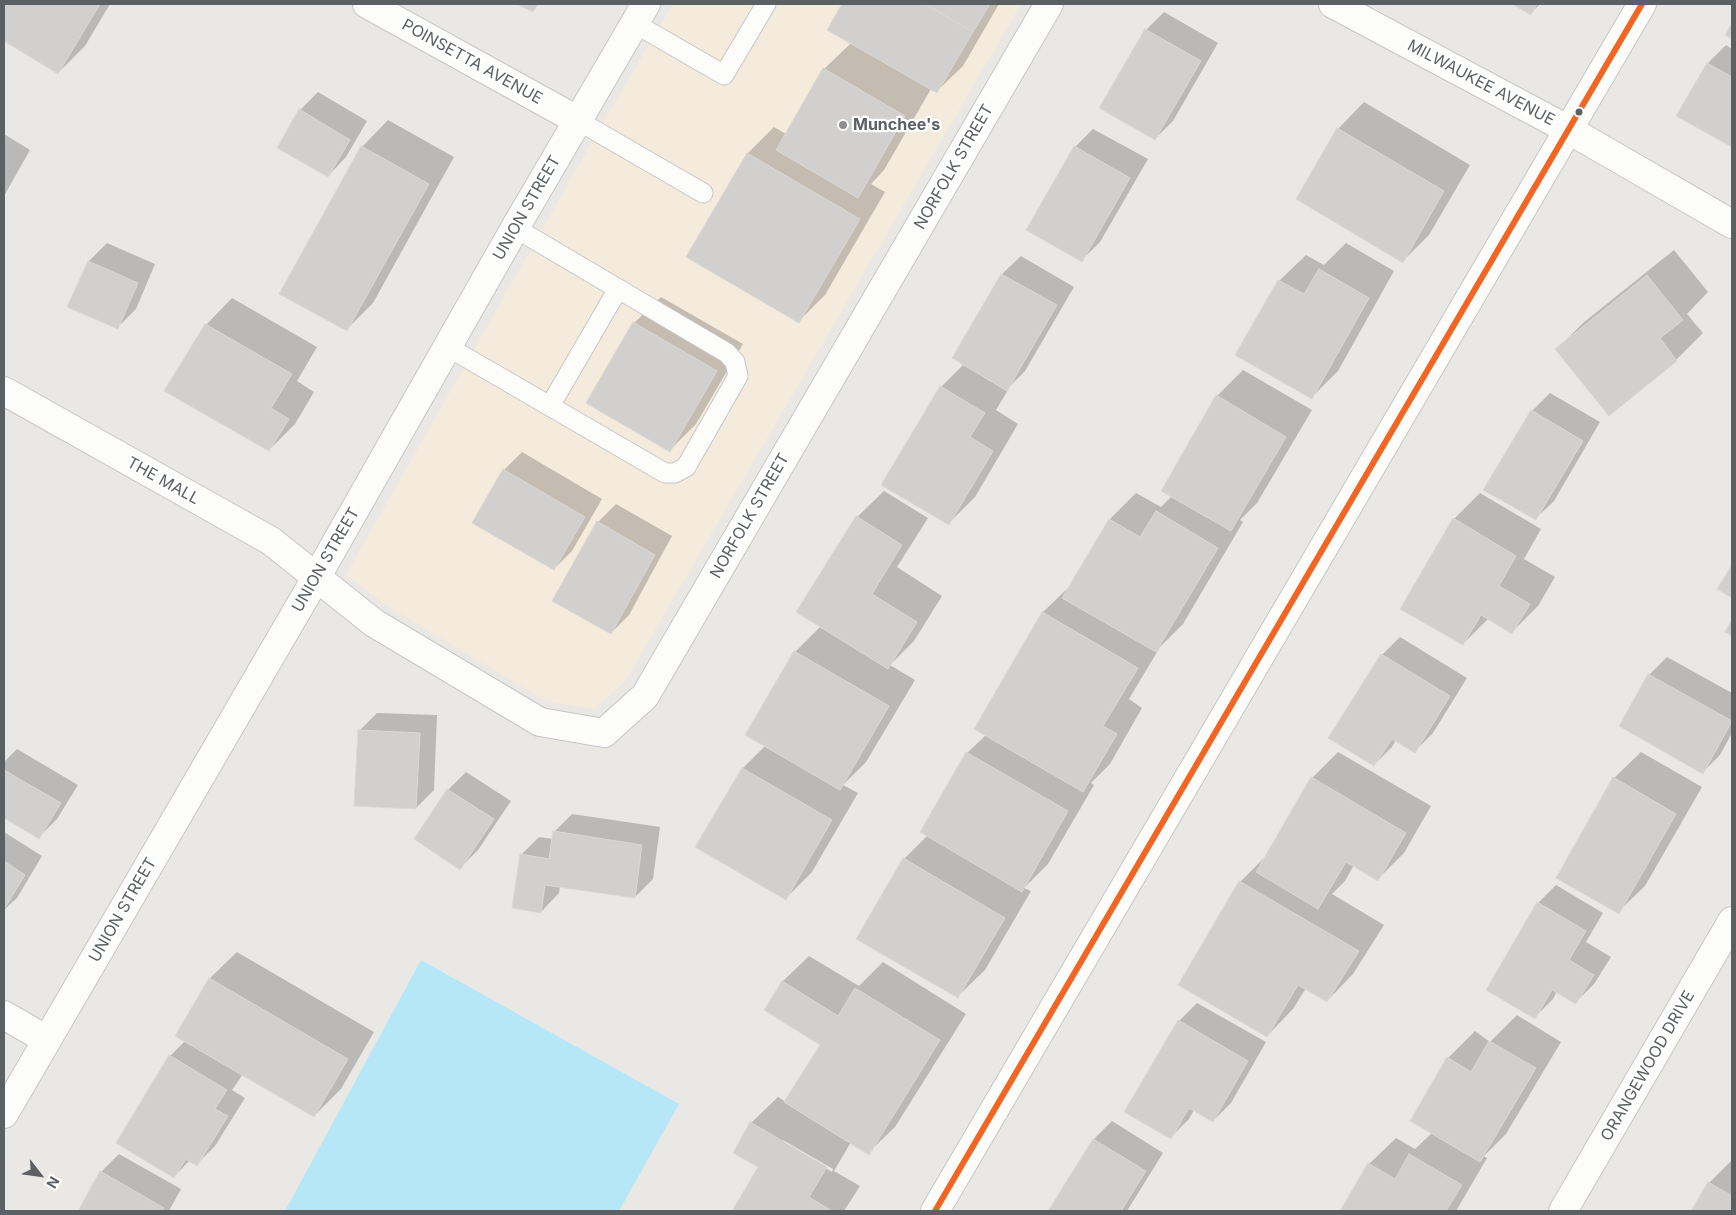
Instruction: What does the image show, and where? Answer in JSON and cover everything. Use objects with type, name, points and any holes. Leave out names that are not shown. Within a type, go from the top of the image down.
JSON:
[{"type":"street","name":"POINSETTA AVENUE","points":[[367,4],[577,120]]},
{"type":"street","name":"NORFOLK STREET","points":[[316,578],[374,623],[540,722],[604,732],[645,696],[1050,4]]},
{"type":"street","name":"MILWAUKEE AVENUE","points":[[1333,4],[1569,130],[1732,224]]},
{"type":"street","points":[[935,1211],[1642,4]]},
{"type":"street","name":"UNION STREET","points":[[4,1114],[316,578],[640,13]]},
{"type":"street","name":"THE MALL","points":[[4,392],[271,541],[316,578]]},
{"type":"street","name":"ORANGEWOOD DRIVE","points":[[1563,1211],[1732,921]]},
{"type":"street","points":[[4,1015],[47,1040]]},
{"type":"lane","points":[[640,13],[724,75],[766,4]]},
{"type":"lane","points":[[577,120],[703,193]]},
{"type":"lane","points":[[448,347],[665,473],[675,473],[686,467],[738,376],[735,362],[727,353],[515,228]]},
{"type":"lane","points":[[550,406],[618,289]]},
{"type":"shaded area","points":[[673,4],[1021,4],[625,681],[594,709],[546,701],[387,606],[346,575],[596,135]]},
{"type":"water","points":[[421,960],[679,1104],[619,1211],[285,1211]]},
{"type":"building","points":[[4,4],[100,4],[58,74],[4,41]]},
{"type":"building","points":[[517,4],[538,4],[533,12]]},
{"type":"building","points":[[842,4],[925,4],[973,32],[937,93],[827,30]]},
{"type":"building","points":[[925,4],[990,4],[973,32]]},
{"type":"building","points":[[1512,4],[1537,4],[1531,15]]},
{"type":"building","points":[[1732,23],[1732,39],[1725,35]]},
{"type":"building","points":[[1145,29],[1201,61],[1155,140],[1099,108]]},
{"type":"building","points":[[1707,63],[1732,77],[1732,147],[1676,116]]},
{"type":"building","points":[[823,68],[905,116],[858,198],[776,150]]},
{"type":"building","points":[[299,109],[350,140],[328,177],[277,148]]},
{"type":"building","points":[[1337,128],[1444,191],[1403,263],[1296,199]]},
{"type":"building","points":[[361,146],[429,184],[347,331],[279,294]]},
{"type":"building","points":[[1074,146],[1130,178],[1082,262],[1026,230]]},
{"type":"building","points":[[747,153],[860,219],[799,323],[686,257]]},
{"type":"building","points":[[88,261],[138,283],[118,329],[67,307]]},
{"type":"building","points":[[1319,269],[1369,298],[1312,399],[1235,355],[1278,280],[1304,294]]},
{"type":"building","points":[[1001,274],[1057,305],[1007,391],[952,358]]},
{"type":"building","points":[[1647,275],[1683,320],[1660,338],[1677,361],[1609,416],[1555,349]]},
{"type":"building","points":[[633,322],[717,371],[670,452],[586,403]]},
{"type":"building","points":[[205,324],[292,374],[271,408],[289,419],[269,451],[164,391]]},
{"type":"building","points":[[940,386],[985,413],[970,437],[993,451],[949,525],[881,485]]},
{"type":"building","points":[[1216,395],[1286,437],[1231,531],[1161,491]]},
{"type":"building","points":[[1531,410],[1583,441],[1536,520],[1483,490]]},
{"type":"building","points":[[503,469],[585,517],[554,570],[472,523]]},
{"type":"building","points":[[1156,511],[1218,548],[1156,652],[1062,598],[1109,519],[1140,537]]},
{"type":"building","points":[[856,516],[902,545],[872,594],[917,622],[888,669],[796,612]]},
{"type":"building","points":[[1453,518],[1516,556],[1499,586],[1530,604],[1512,634],[1481,615],[1463,645],[1400,609]]},
{"type":"building","points":[[597,521],[655,555],[611,634],[552,601]]},
{"type":"building","points":[[1732,565],[1732,598],[1717,589]]},
{"type":"building","points":[[1042,612],[1138,668],[1103,726],[1117,734],[1083,792],[974,729]]},
{"type":"building","points":[[1732,619],[1732,636],[1725,632]]},
{"type":"building","points":[[794,651],[889,706],[840,790],[745,735]]},
{"type":"building","points":[[1381,654],[1450,696],[1415,753],[1392,739],[1374,766],[1328,738]]},
{"type":"building","points":[[1648,674],[1732,721],[1703,774],[1619,726]]},
{"type":"building","points":[[358,730],[420,733],[416,809],[354,806]]},
{"type":"building","points":[[966,752],[1068,811],[1022,892],[920,832]]},
{"type":"building","points":[[742,768],[832,820],[786,900],[695,847]]},
{"type":"building","points":[[4,770],[61,803],[39,839],[4,818]]},
{"type":"building","points":[[1311,777],[1406,833],[1378,881],[1346,862],[1318,909],[1256,872]]},
{"type":"building","points":[[1613,777],[1676,814],[1619,914],[1556,878]]},
{"type":"building","points":[[447,789],[494,819],[460,870],[414,839]]},
{"type":"building","points":[[553,831],[642,845],[635,898],[545,885],[541,913],[512,908],[520,854],[549,859]]},
{"type":"building","points":[[903,858],[1005,918],[958,998],[856,939]]},
{"type":"building","points":[[4,861],[25,875],[4,909]]},
{"type":"building","points":[[1239,881],[1359,951],[1327,1002],[1298,985],[1267,1037],[1178,985]]},
{"type":"building","points":[[1537,902],[1586,931],[1569,960],[1594,975],[1576,1004],[1552,990],[1535,1019],[1486,990]]},
{"type":"building","points":[[209,978],[348,1059],[314,1117],[175,1036]]},
{"type":"building","points":[[782,981],[838,1016],[855,988],[940,1040],[869,1155],[784,1102],[820,1045],[764,1010]]},
{"type":"building","points":[[1178,1020],[1248,1061],[1213,1122],[1189,1108],[1171,1139],[1124,1112]]},
{"type":"building","points":[[1489,1041],[1536,1068],[1480,1162],[1410,1121],[1447,1057],[1471,1072]]},
{"type":"building","points":[[169,1055],[227,1090],[215,1109],[228,1116],[197,1166],[186,1159],[174,1178],[116,1143]]},
{"type":"building","points":[[750,1122],[827,1167],[809,1197],[832,1211],[732,1211],[758,1167],[733,1153]]},
{"type":"building","points":[[1093,1139],[1146,1171],[1121,1211],[1048,1211]]},
{"type":"building","points":[[1409,1154],[1462,1185],[1446,1211],[1340,1211],[1368,1163],[1395,1179]]},
{"type":"building","points":[[100,1171],[164,1208],[162,1211],[78,1211]]},
{"type":"building","points":[[1708,1182],[1732,1196],[1732,1211],[1691,1211]]},
{"type":"transit line","points":[[935,1211],[1642,4]]},
{"type":"place","name":"Munchee's","points":[[843,125]]}]
